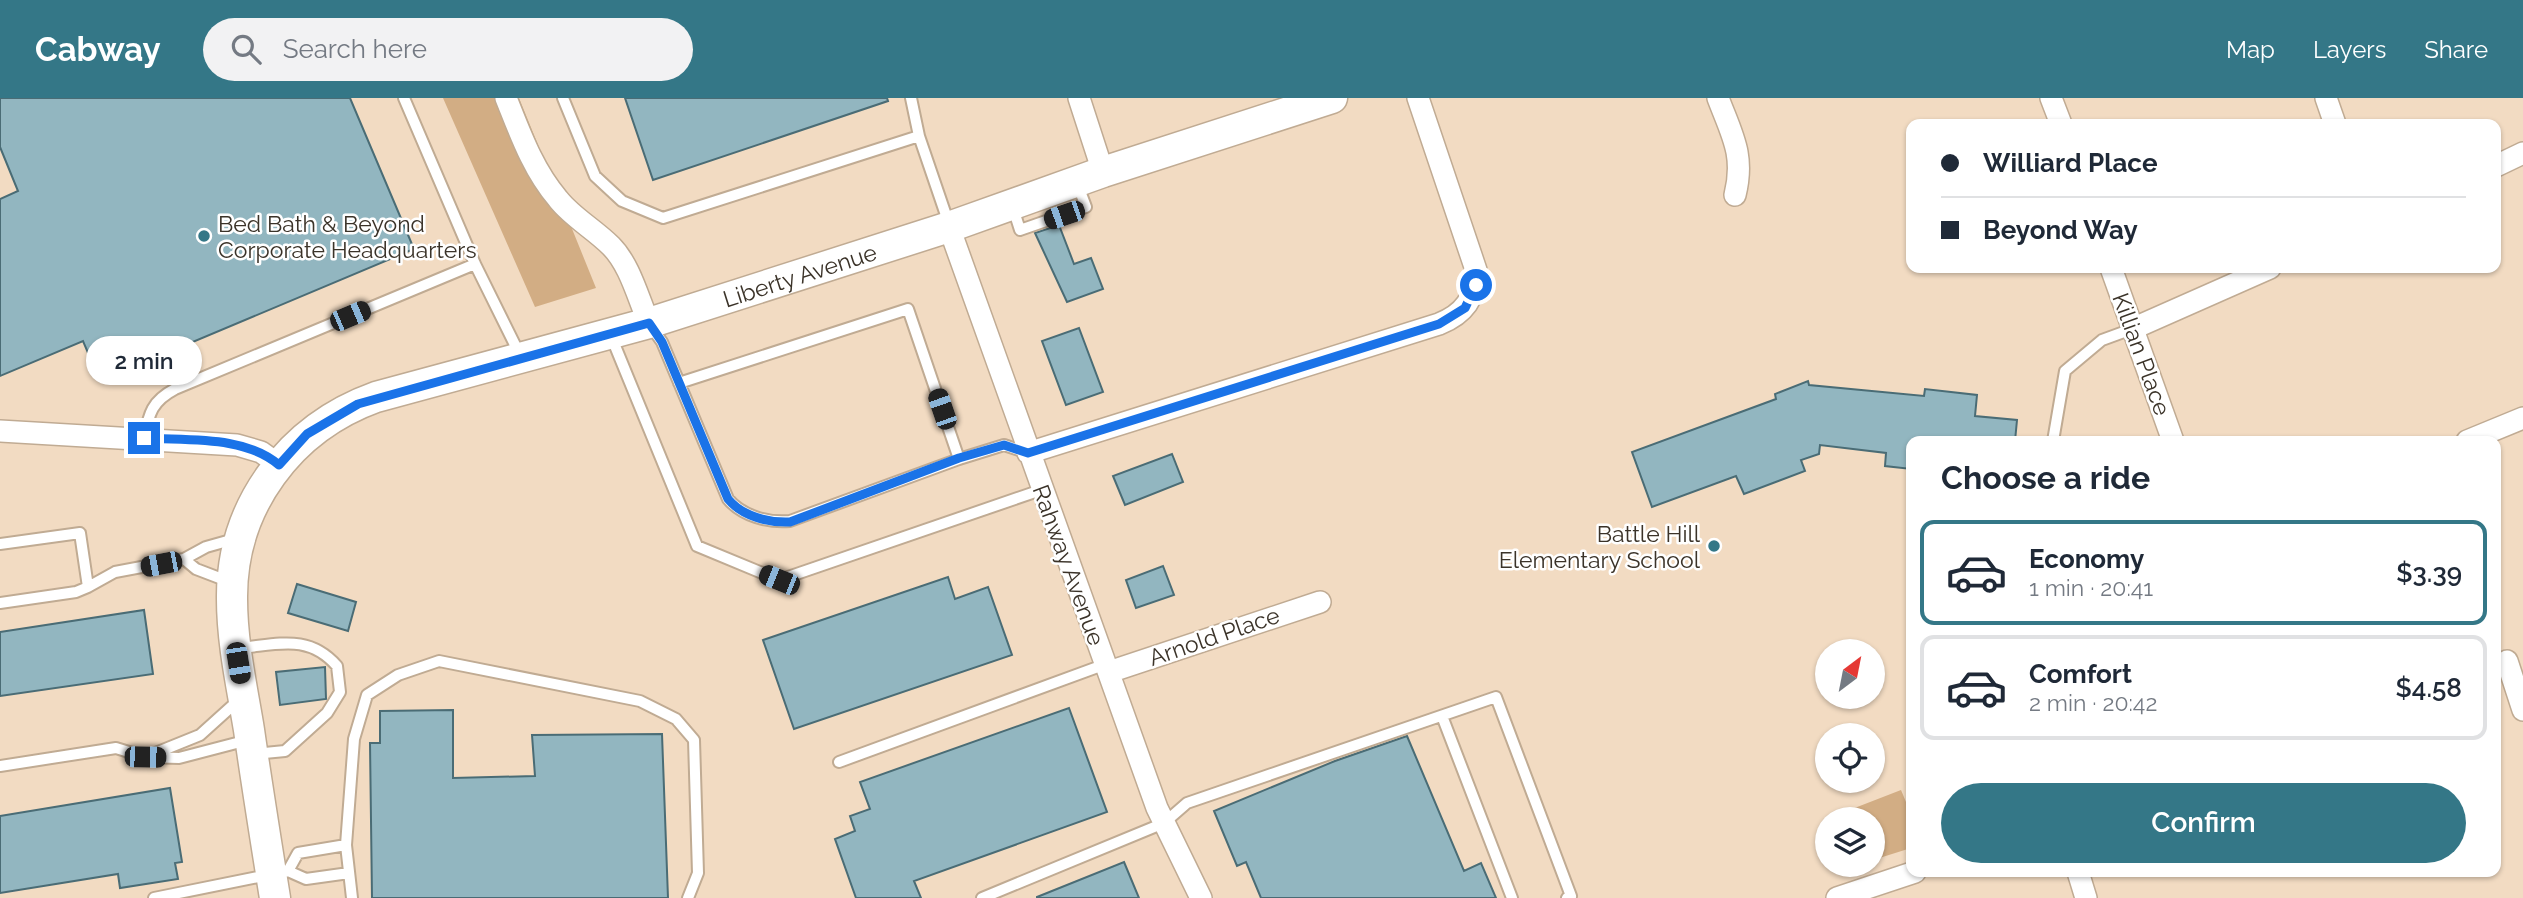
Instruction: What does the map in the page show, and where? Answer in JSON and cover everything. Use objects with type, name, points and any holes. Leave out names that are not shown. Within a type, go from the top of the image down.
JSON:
[{"type":"street","points":[[506,98],[530,157],[545,181],[559,200],[613,248],[624,266],[649,323]]},
{"type":"street","points":[[1079,98],[1090,177]]},
{"type":"street","points":[[1028,453],[1439,324],[1465,308],[1476,285],[1476,270],[1418,98]]},
{"type":"street","points":[[1718,98],[1740,153],[1741,173],[1735,195]]},
{"type":"street","points":[[2051,98],[2058,119]]},
{"type":"street","points":[[2326,98],[2333,119]]},
{"type":"street","name":"Liberty Avenue","points":[[278,882],[243,696],[236,648],[233,584],[240,537],[252,506],[279,465],[307,434],[358,404],[649,323],[949,227],[1323,100]]},
{"type":"street","points":[[2501,164],[2523,153]]},
{"type":"street","name":"Rahway Avenue","points":[[949,227],[1041,490],[1164,823],[1201,898]]},
{"type":"street","name":"Killian Place","points":[[2113,273],[2171,436]]},
{"type":"street","points":[[2132,329],[2259,273]]},
{"type":"street","points":[[2479,436],[2523,418]]},
{"type":"street","points":[[0,431],[244,446],[261,452],[279,465]]},
{"type":"street","name":"Arnold Place","points":[[1107,668],[1320,601]]},
{"type":"street","points":[[2508,661],[2523,710]]},
{"type":"street","points":[[1841,897],[1906,875]]},
{"type":"street","points":[[2079,877],[2085,898]]},
{"type":"lane","points":[[404,98],[475,264],[521,358]]},
{"type":"lane","points":[[563,98],[595,176],[622,201],[663,218],[919,136]]},
{"type":"lane","points":[[911,98],[919,136],[949,227]]},
{"type":"lane","points":[[144,438],[150,409],[160,397],[175,389],[475,264]]},
{"type":"lane","points":[[679,383],[908,309],[959,458]]},
{"type":"lane","points":[[649,323],[662,342],[728,499],[737,510],[775,522],[790,522],[959,458],[1004,445],[1028,453]]},
{"type":"lane","points":[[2054,436],[2065,371],[2102,340],[2132,329]]},
{"type":"lane","points":[[610,334],[697,546],[779,580],[1041,490]]},
{"type":"lane","points":[[0,544],[80,533],[88,587]]},
{"type":"lane","points":[[0,603],[76,592],[115,572],[184,559],[206,547],[240,537]]},
{"type":"lane","points":[[184,559],[196,569],[233,584]]},
{"type":"lane","points":[[0,766],[116,748],[145,757],[179,758],[251,747],[285,751],[327,713],[340,692],[337,666],[318,648],[304,643],[236,648]]},
{"type":"lane","points":[[352,898],[346,845],[354,739],[367,695],[398,675],[439,661],[640,701],[676,719],[694,740],[698,873],[688,898]]},
{"type":"lane","points":[[839,762],[1107,668]]},
{"type":"lane","points":[[145,757],[184,744],[200,735],[243,696]]},
{"type":"lane","points":[[982,898],[1164,823],[1187,803],[1496,697],[1571,896],[1567,898]]},
{"type":"lane","points":[[1442,716],[1512,898]]},
{"type":"lane","points":[[278,882],[298,853],[346,845]]},
{"type":"lane","points":[[154,898],[349,873]]},
{"type":"shaded area","points":[[443,98],[519,98],[596,288],[535,307]]},
{"type":"shaded area","points":[[1901,790],[1906,802],[1906,850],[1885,856],[1885,807],[1857,807]]},
{"type":"building","name":"Bed Bath & Beyond Corporate Headquarters","points":[[0,98],[350,98],[414,249],[100,381],[83,341],[0,376],[0,199],[18,191],[0,147]]},
{"type":"building","points":[[625,98],[887,98],[888,101],[653,180]]},
{"type":"building","points":[[1059,225],[1074,264],[1091,258],[1103,289],[1067,302],[1035,233]]},
{"type":"building","points":[[1079,328],[1103,392],[1066,405],[1042,341]]},
{"type":"building","points":[[1808,381],[1809,385],[1924,396],[1925,389],[1977,395],[1975,416],[2017,420],[2015,436],[1906,436],[1906,468],[1885,466],[1886,453],[1820,445],[1819,454],[1801,460],[1805,471],[1744,494],[1736,476],[1652,507],[1632,452],[1776,399],[1775,394]]},
{"type":"building","points":[[1172,454],[1183,482],[1125,505],[1113,476]]},
{"type":"building","points":[[1163,566],[1174,595],[1136,608],[1126,580]]},
{"type":"building","points":[[948,577],[955,599],[988,587],[1012,655],[794,729],[763,640]]},
{"type":"building","points":[[297,584],[356,602],[348,631],[288,613]]},
{"type":"building","points":[[144,610],[153,674],[0,696],[0,632]]},
{"type":"building","points":[[325,667],[326,699],[280,705],[276,672]]},
{"type":"building","points":[[1069,708],[1107,812],[914,881],[921,898],[856,898],[835,839],[855,831],[850,816],[870,809],[860,782]]},
{"type":"building","points":[[453,710],[453,778],[535,776],[532,735],[662,734],[668,898],[372,898],[370,743],[380,743],[380,711]]},
{"type":"building","points":[[1407,736],[1464,871],[1481,863],[1496,898],[1261,898],[1246,862],[1237,866],[1214,811],[1335,761]]},
{"type":"building","points":[[170,788],[182,862],[175,863],[178,879],[120,888],[118,874],[0,893],[0,816]]},
{"type":"building","points":[[1124,862],[1139,898],[1037,898],[1037,897]]},
{"type":"place","name":"Bed Bath & Beyond Corporate Headquarters","points":[[204,236]]},
{"type":"place","name":"Battle Hill Elementary School","points":[[1714,546]]},
{"type":"route","points":[[144,438],[244,446],[261,452],[279,465],[307,434],[343,410],[358,404],[395,391],[649,323],[662,342],[728,499],[737,510],[775,522],[790,522],[959,458],[1004,445],[1028,453],[1439,324],[1454,318],[1465,308],[1476,285]]}]
